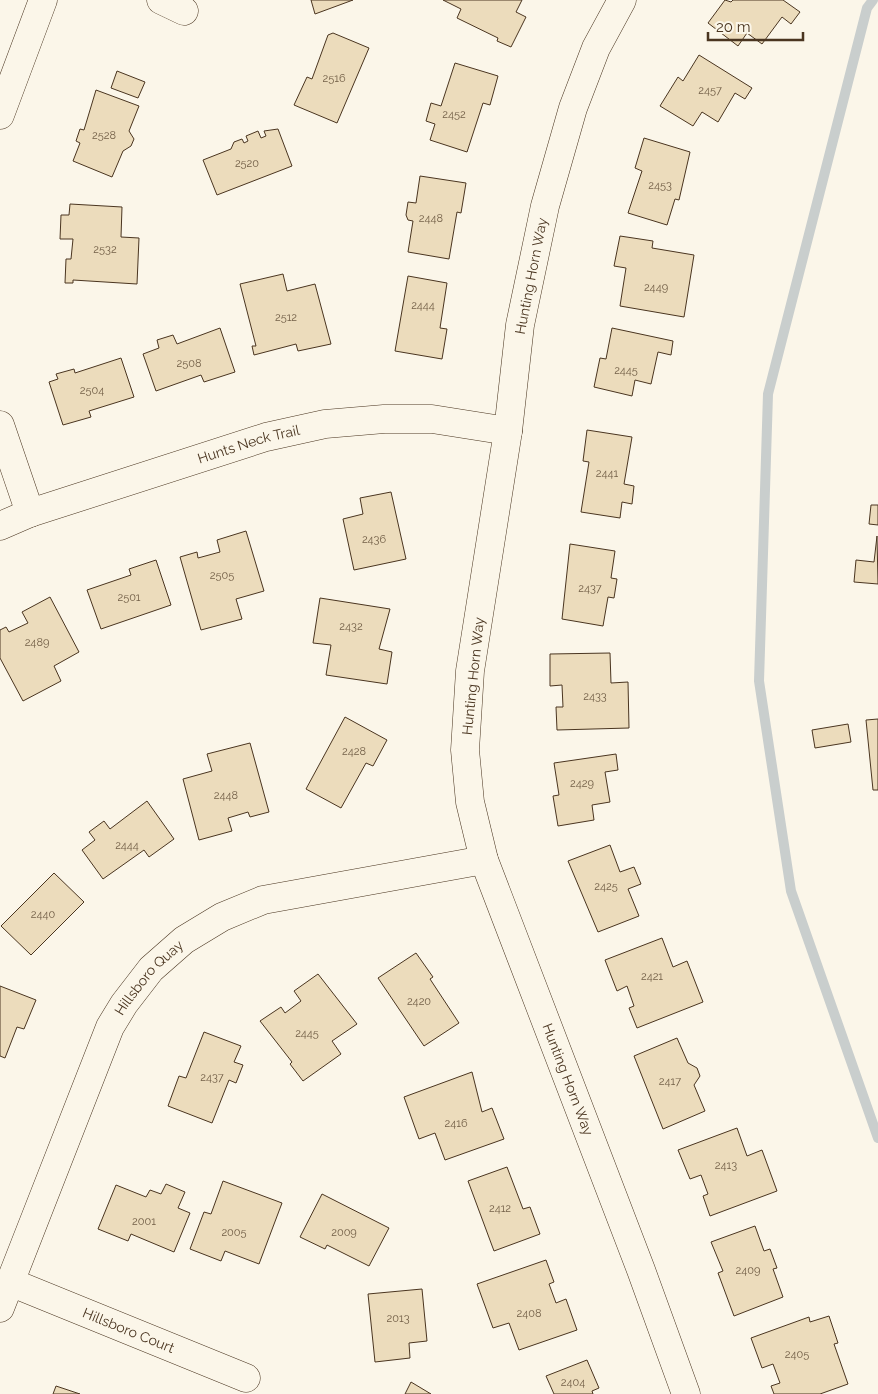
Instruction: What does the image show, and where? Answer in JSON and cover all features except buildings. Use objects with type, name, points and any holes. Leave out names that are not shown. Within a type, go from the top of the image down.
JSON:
[{"type":"street","points":[[0,116],[43,0]]},
{"type":"street","name":"Hunting Horn Way","points":[[622,0],[596,48],[573,108],[545,206],[520,325],[508,431],[470,671],[465,750],[470,802],[484,860],[641,1270],[686,1394]]},
{"type":"street","name":"Hunts Neck Trail","points":[[0,526],[30,513],[266,437],[325,424],[384,419],[432,419],[508,431]]},
{"type":"street","points":[[0,425],[30,513]]},
{"type":"street","name":"Hillsboro Quay","points":[[0,1308],[110,1027],[124,1004],[151,969],[184,940],[222,916],[263,900],[484,860]]},
{"type":"street","name":"Hillsboro Court","points":[[10,1282],[246,1378]]},
{"type":"waterway","points":[[873,0],[867,8],[768,394],[759,681],[791,891],[878,1138]]}]
